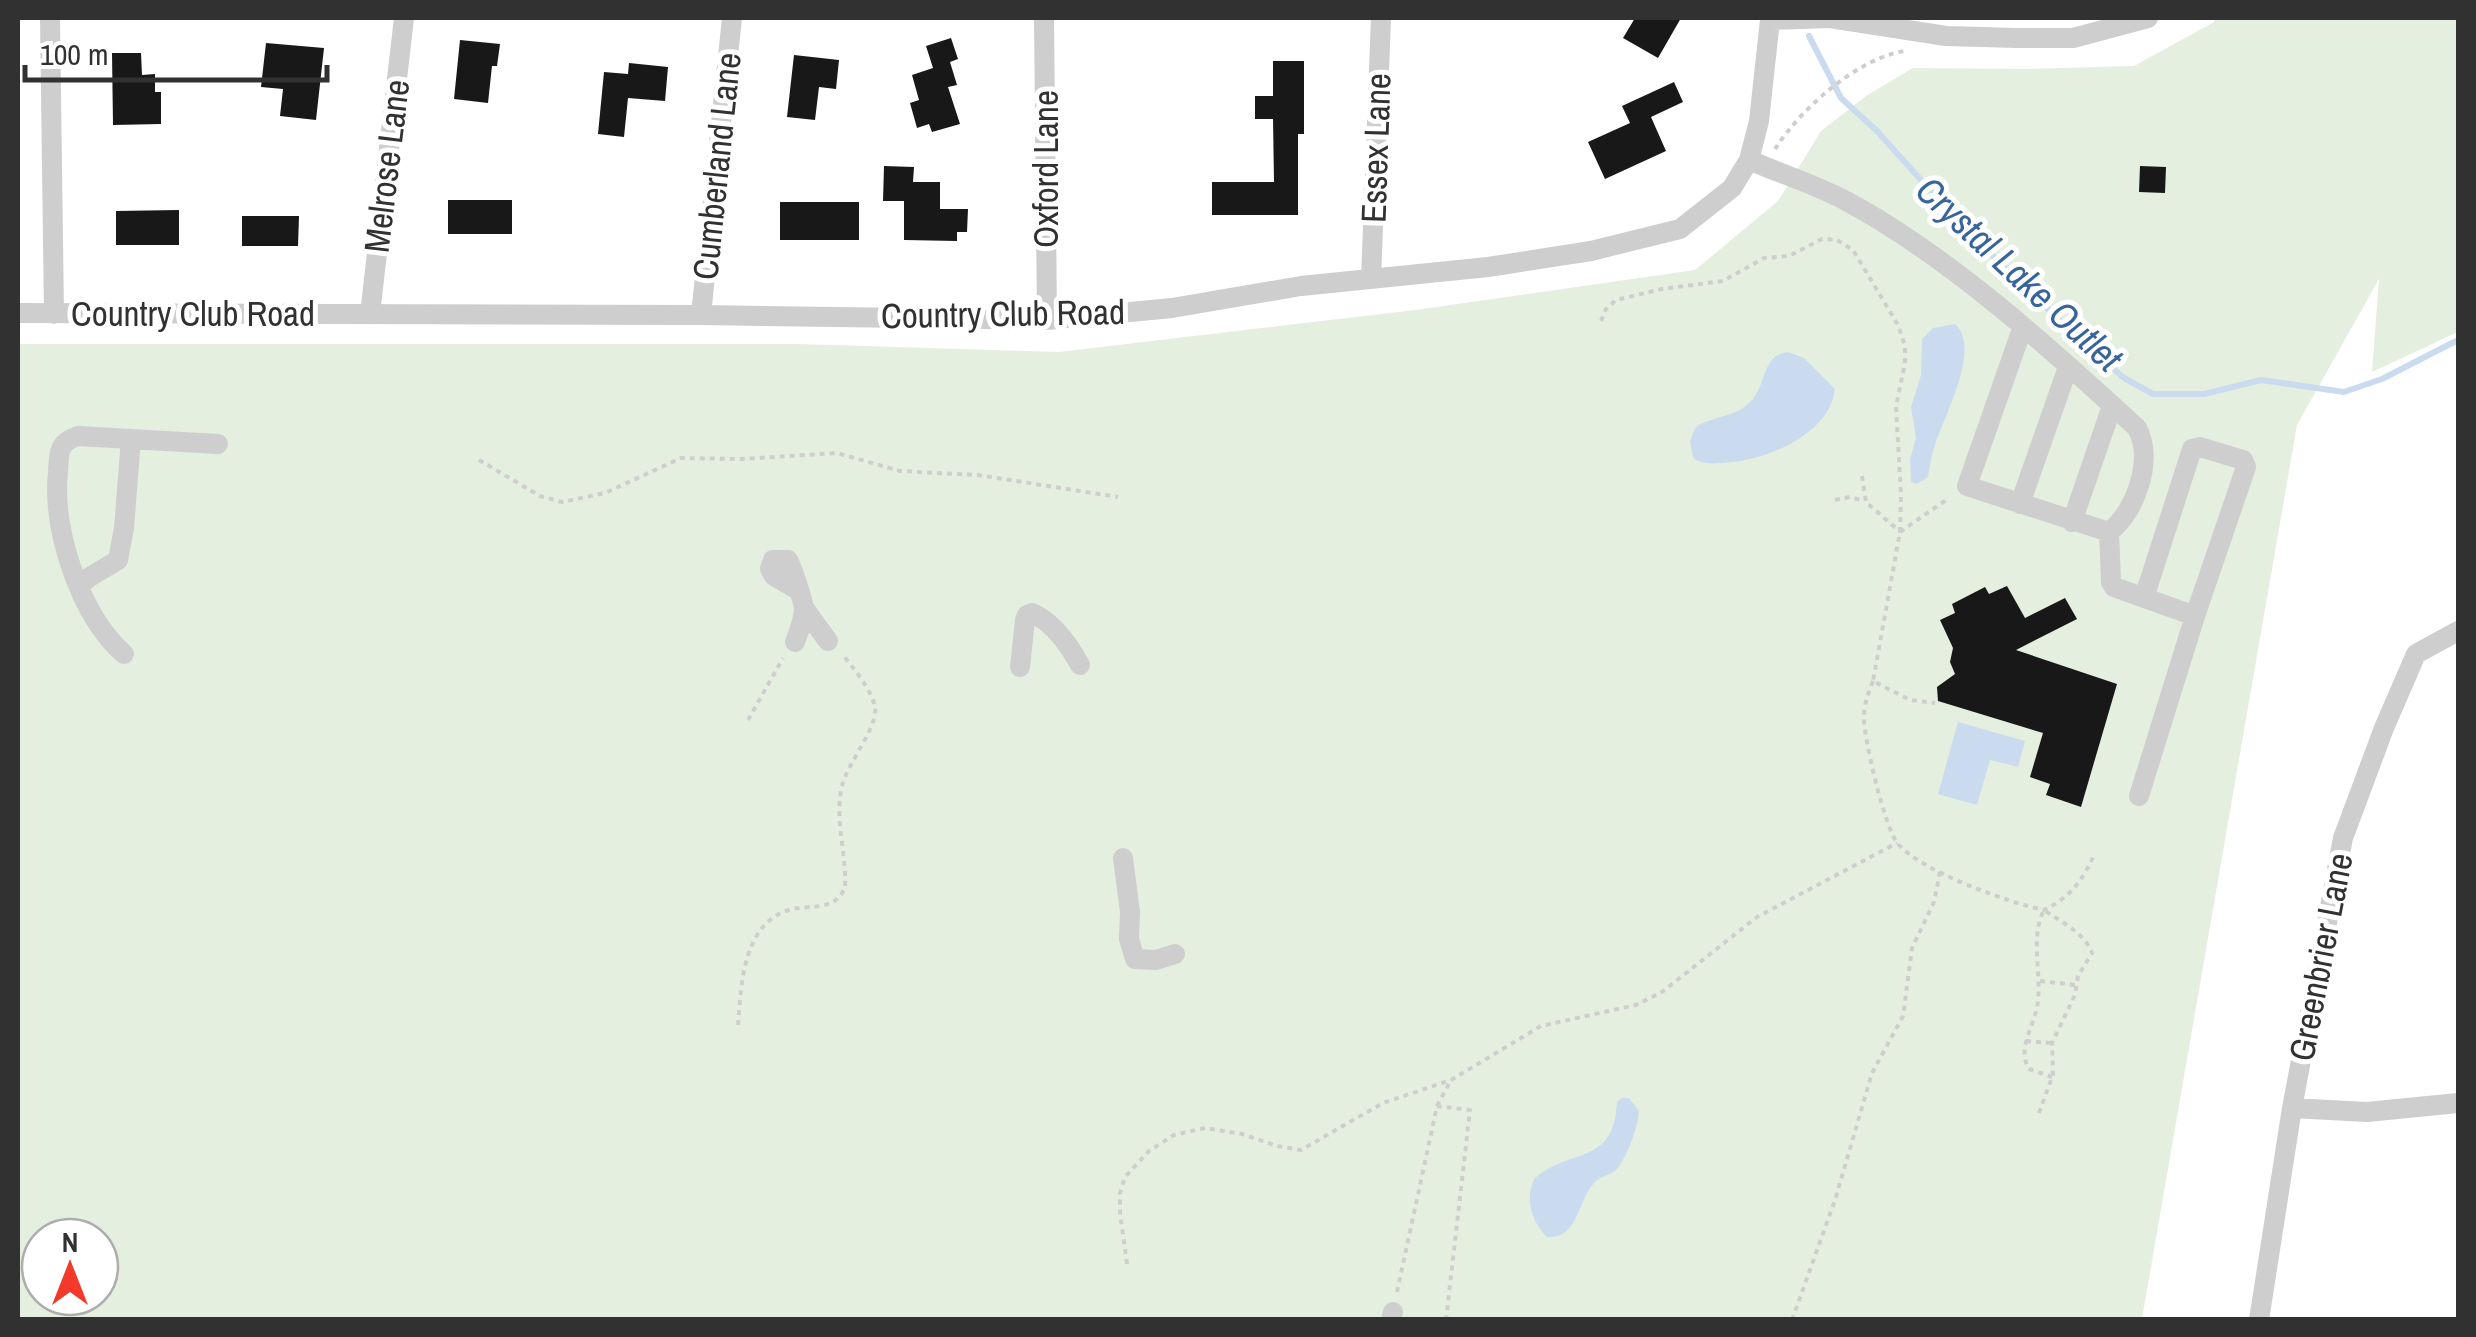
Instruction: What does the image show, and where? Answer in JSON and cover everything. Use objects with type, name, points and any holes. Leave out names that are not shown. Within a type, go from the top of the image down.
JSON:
[{"type":"street","points":[[50,18],[54,314]]},
{"type":"street","name":"Melrose Lane","points":[[370,314],[404,18]]},
{"type":"street","name":"Cumberland Lane","points":[[701,315],[732,18]]},
{"type":"street","name":"Oxford Lane","points":[[1044,18],[1047,320]]},
{"type":"street","name":"Essex Lane","points":[[1370,279],[1381,18]]},
{"type":"street","name":"Country Club Road","points":[[18,313],[1047,320],[1172,308],[1301,286],[1591,251],[1680,230],[1732,188],[1749,160],[1759,120],[1770,18],[1830,18],[1946,36],[2036,38],[2073,38],[2148,18]]},
{"type":"street","points":[[1749,160],[1847,202],[1948,268],[2136,428],[2144,440],[2143,468],[2128,508],[2120,523],[2109,532]]},
{"type":"street","points":[[2022,328],[1968,486],[2109,532]]},
{"type":"street","points":[[2020,504],[2068,367]]},
{"type":"street","points":[[2072,522],[2112,406]]},
{"type":"street","points":[[124,654],[93,615],[64,546],[56,484],[59,449],[66,440],[78,436],[218,444]]},
{"type":"street","points":[[80,586],[118,560],[131,439]]},
{"type":"street","points":[[2139,796],[2246,467],[2243,460],[2200,447],[2192,449],[2144,598]]},
{"type":"street","points":[[2109,532],[2114,587],[2195,616]]},
{"type":"street","points":[[795,642],[800,599],[828,640]]},
{"type":"street","points":[[1020,666],[1025,620],[1032,613],[1069,645],[1080,664]]},
{"type":"street","name":"Greenbrier Lane","points":[[2259,1320],[2292,1108],[2344,838],[2416,654],[2458,631]]},
{"type":"street","points":[[1123,858],[1130,912],[1129,940],[1135,959],[1156,960],[1176,954]]},
{"type":"street","points":[[2292,1108],[2368,1112],[2458,1104]]},
{"type":"path","points":[[1824,94],[1846,78]]},
{"type":"path","points":[[1600,322],[1616,300],[1723,281],[1764,258],[1788,256],[1830,238],[1846,243],[1887,305],[1905,346],[1896,407],[1900,532],[1864,724],[1875,778],[1897,844],[1940,872],[2044,910],[2090,945],[2092,953],[2078,976],[2075,995],[2052,1042],[2052,1077],[2039,1113]]},
{"type":"path","points":[[479,460],[540,496],[562,502],[605,493],[680,458],[837,452],[900,472],[978,475],[1118,497]]},
{"type":"path","points":[[1862,476],[1866,502]]},
{"type":"path","points":[[1900,532],[1952,495]]},
{"type":"path","points":[[1835,500],[1850,497],[1866,502],[1900,532]]},
{"type":"path","points":[[738,1025],[744,968],[771,920],[793,909],[829,906],[846,888],[839,810],[841,789],[848,764],[874,719],[876,706],[852,666],[828,640]]},
{"type":"path","points":[[748,720],[795,642]]},
{"type":"path","points":[[1872,681],[1910,700],[1935,703]]},
{"type":"path","points":[[1128,1264],[1120,1192],[1125,1178],[1150,1151],[1174,1134],[1205,1128],[1302,1150],[1383,1103],[1451,1080],[1541,1026],[1636,1005],[1662,992],[1757,916],[1897,844]]},
{"type":"path","points":[[2052,1077],[2026,1066],[2026,1041],[2036,1015],[2040,980],[2038,922],[2044,910],[2079,886],[2095,852]]},
{"type":"path","points":[[1792,1320],[1836,1200],[1872,1073],[1903,1016],[1912,948],[1934,902],[1940,872]]},
{"type":"path","points":[[2040,980],[2076,985]]},
{"type":"path","points":[[2026,1041],[2052,1042]]},
{"type":"path","points":[[1392,1316],[1437,1106],[1451,1080]]},
{"type":"path","points":[[1437,1106],[1470,1110],[1446,1320]]},
{"type":"green space","points":[[2216,18],[2458,18],[2458,332],[2372,372],[2379,279],[2297,425],[2142,1319],[18,1319],[18,344],[799,344],[1059,352],[1415,310],[1695,270],[1778,201],[1821,131],[1866,96],[1913,68],[2134,66]]},
{"type":"water","points":[[1955,324],[1965,349],[1963,365],[1928,477],[1917,484],[1911,482],[1910,459],[1916,438],[1911,407],[1921,375],[1922,339],[1933,328]]},
{"type":"water","points":[[1788,352],[1804,358],[1835,389],[1822,418],[1796,440],[1764,455],[1717,463],[1693,458],[1690,441],[1695,428],[1745,406],[1757,393],[1769,364]]},
{"type":"water","points":[[1958,722],[2025,741],[2018,767],[1990,760],[1977,805],[1938,794]]},
{"type":"water","points":[[1629,1098],[1639,1111],[1624,1158],[1616,1170],[1595,1182],[1572,1225],[1558,1236],[1547,1237],[1531,1210],[1534,1179],[1547,1169],[1599,1146],[1608,1137],[1617,1102]]},
{"type":"building","points":[[1635,18],[1681,18],[1658,58],[1623,38]]},
{"type":"building","points":[[951,38],[958,59],[950,62],[957,85],[948,87],[960,124],[932,132],[929,124],[917,128],[910,103],[919,100],[912,75],[933,68],[926,46]]},
{"type":"building","points":[[460,40],[500,44],[497,66],[492,66],[488,103],[454,99]]},
{"type":"building","points":[[266,43],[324,48],[316,120],[280,116],[283,89],[261,87]]},
{"type":"building","points":[[112,53],[141,53],[142,75],[155,74],[155,92],[161,92],[161,124],[113,125]]},
{"type":"building","points":[[794,55],[839,60],[836,89],[819,87],[815,120],[787,117]]},
{"type":"building","points":[[1273,61],[1304,61],[1304,134],[1298,134],[1298,215],[1212,215],[1212,182],[1274,182],[1273,119],[1255,119],[1255,96],[1273,96]]},
{"type":"building","points":[[629,63],[668,67],[665,101],[628,98],[624,137],[598,134],[604,72],[628,74]]},
{"type":"building","points":[[1674,82],[1683,102],[1651,117],[1666,151],[1605,179],[1588,142],[1630,123],[1622,106]]},
{"type":"building","points":[[884,166],[914,167],[913,182],[940,182],[940,209],[968,209],[967,232],[957,232],[957,241],[904,240],[904,201],[883,201]]},
{"type":"building","points":[[2140,166],[2166,167],[2165,193],[2139,192]]},
{"type":"building","points":[[448,200],[512,200],[512,234],[448,234]]},
{"type":"building","points":[[780,202],[859,202],[859,240],[780,240]]},
{"type":"building","points":[[179,210],[179,245],[116,245],[116,211]]},
{"type":"building","points":[[242,216],[299,216],[298,246],[242,246]]},
{"type":"building","points":[[2007,586],[2025,618],[2065,598],[2077,619],[2016,650],[2117,684],[2081,807],[2046,795],[2050,784],[2030,777],[2043,733],[1938,701],[1937,687],[1955,674],[1950,662],[1953,648],[1940,620],[1955,613],[1952,604],[1985,587],[1989,594]]},
{"type":"waterway","name":"Crystal Lake Outlet","points":[[1809,36],[1841,98],[1877,131],[1963,227],[2086,346],[2124,378],[2153,394],[2204,394],[2261,380],[2344,392],[2382,379],[2458,340]]}]
